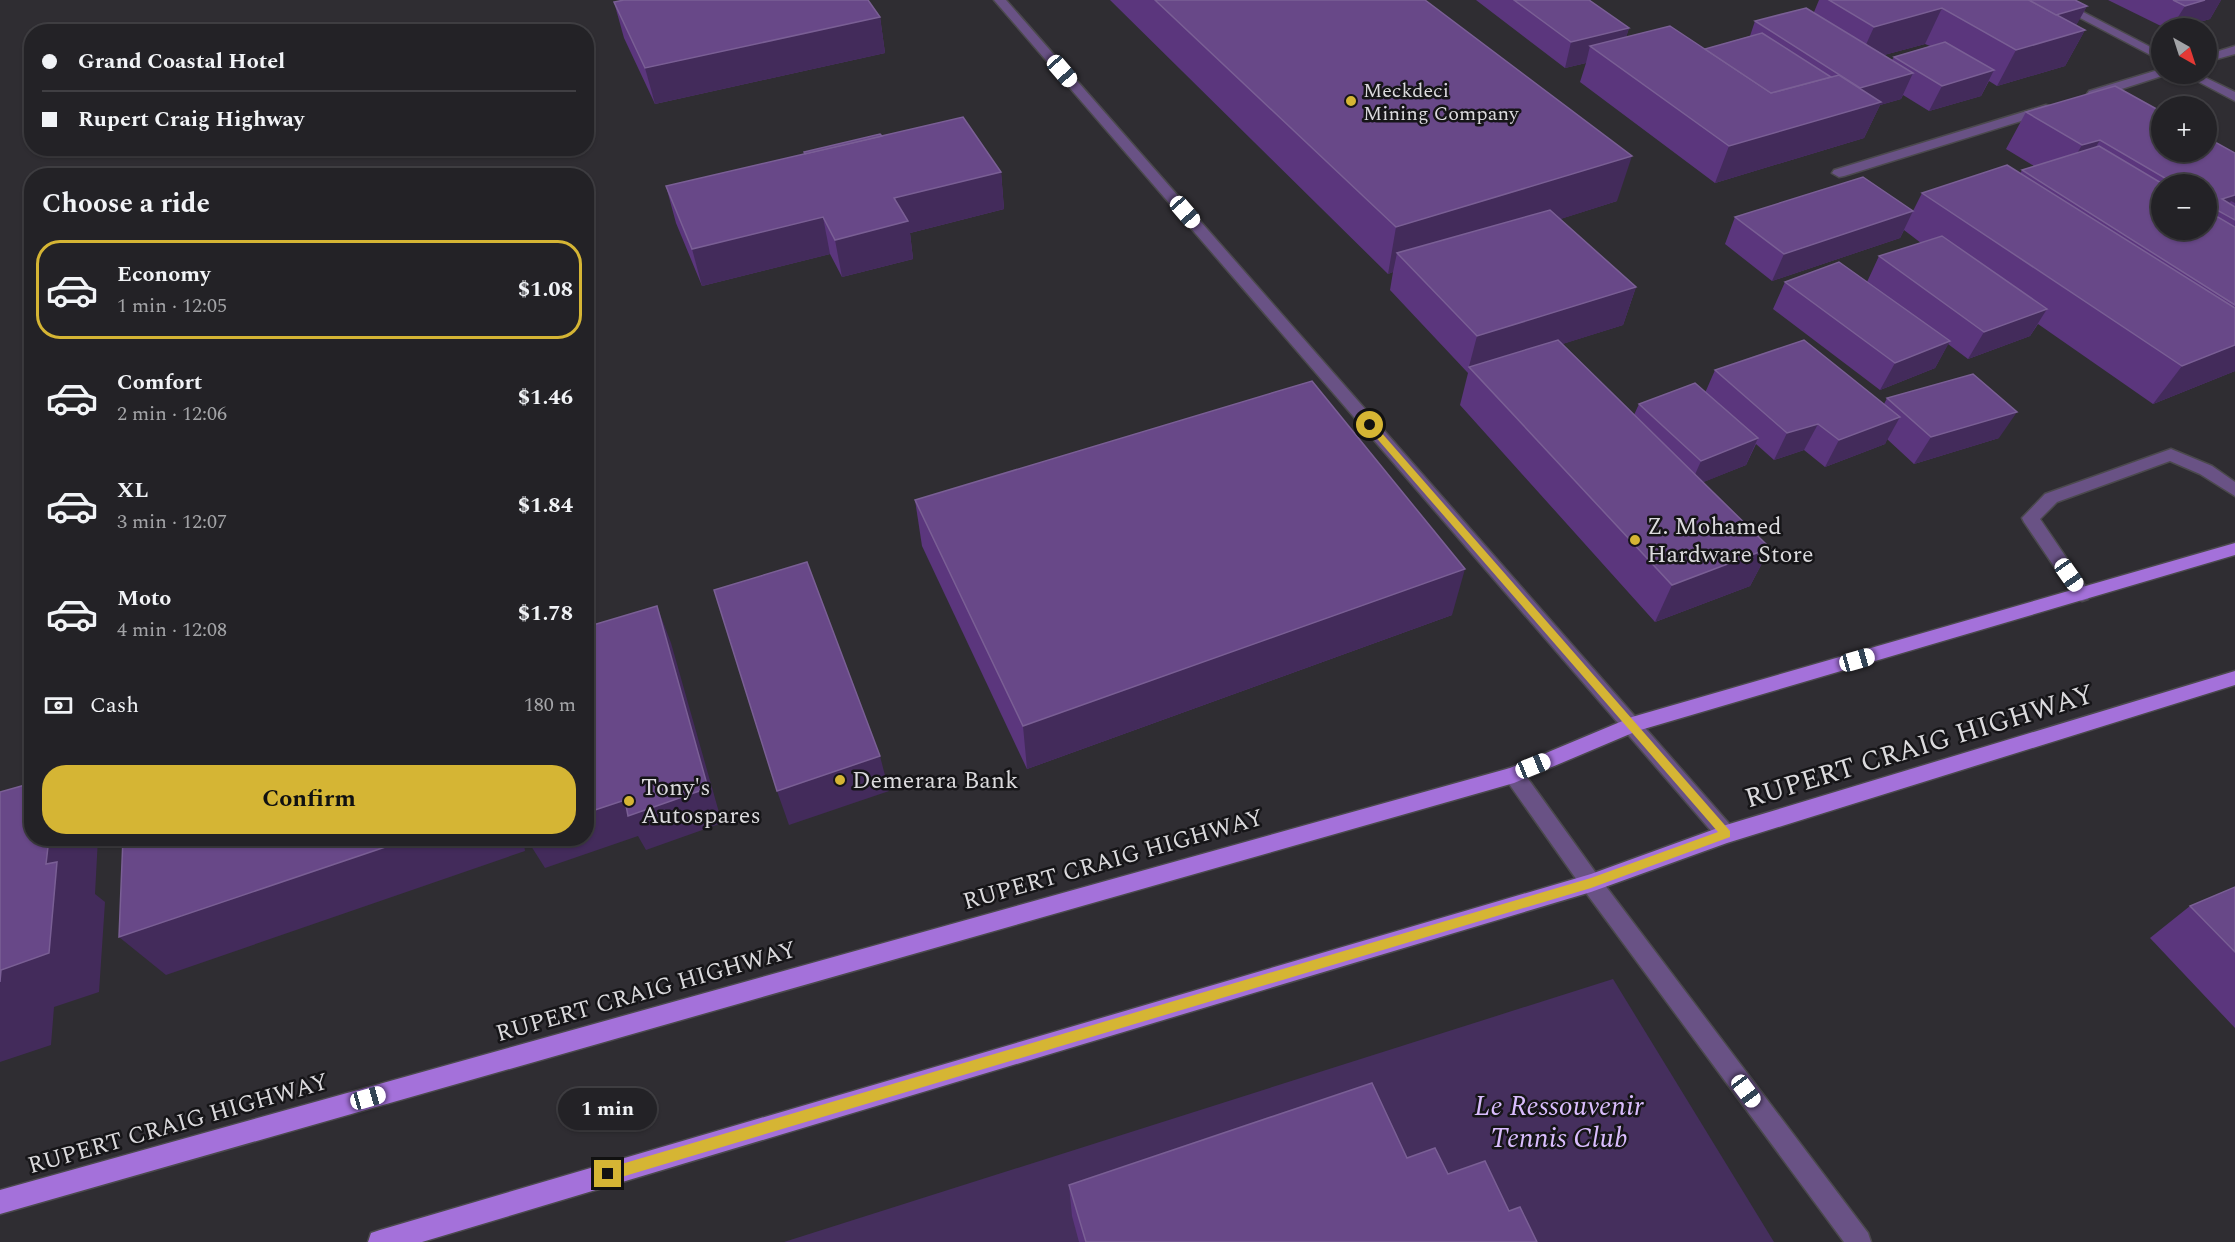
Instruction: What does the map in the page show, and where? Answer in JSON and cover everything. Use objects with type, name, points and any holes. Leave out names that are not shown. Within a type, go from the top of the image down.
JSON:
[{"type":"main road","name":"RUPERT CRAIG HIGHWAY","points":[[0,1202],[1514,775],[1632,725],[2235,549]]},
{"type":"main road","name":"RUPERT CRAIG HIGHWAY","points":[[380,1242],[1591,883],[1726,834],[2235,678]]},
{"type":"street","points":[[1000,0],[1726,834]]},
{"type":"street","points":[[2052,0],[2151,52]]},
{"type":"street","points":[[2217,56],[2235,50]]},
{"type":"street","points":[[2084,97],[2151,76]]},
{"type":"street","points":[[2210,84],[2235,97]]},
{"type":"street","points":[[1839,173],[2061,104]]},
{"type":"street","points":[[2082,594],[2030,519],[2051,498],[2171,455],[2206,470],[2235,490]]},
{"type":"street","points":[[1514,775],[1591,883],[1859,1242]]},
{"type":"green space","name":"Le Ressouvenir Tennis Club","points":[[1613,979],[1774,1242],[784,1242]]},
{"type":"building","points":[[624,0],[868,0],[880,17],[645,68],[614,2]]},
{"type":"building","name":"Meckdeci Mining Company","points":[[1155,0],[1425,0],[1632,156],[1396,227]]},
{"type":"building","points":[[1514,0],[1589,0],[1629,28],[1571,42]]},
{"type":"building","points":[[1829,0],[2029,0],[2085,30],[2016,50],[1942,8],[1874,27]]},
{"type":"building","points":[[2029,0],[2075,0],[2087,6],[2056,15]]},
{"type":"building","points":[[2173,0],[2205,0],[2185,6]]},
{"type":"building","points":[[1806,8],[1913,73],[1860,88],[1755,21]]},
{"type":"building","points":[[1670,26],[1771,93],[1839,75],[1881,102],[1729,146],[1590,46]]},
{"type":"building","points":[[1762,33],[1831,77],[1771,93],[1705,49]]},
{"type":"building","points":[[1945,42],[1994,70],[1942,86],[1894,57]]},
{"type":"building","points":[[2115,86],[2151,106],[2151,162],[2217,162],[2217,143],[2235,153],[2235,195],[2222,199],[2235,207],[2235,220],[2217,210],[2217,174],[2158,174],[2100,140],[2082,145],[2026,112]]},
{"type":"building","points":[[963,117],[1001,172],[894,198],[908,221],[835,240],[823,217],[692,249],[666,186]]},
{"type":"building","points":[[880,134],[882,136],[805,154],[804,152]]},
{"type":"building","points":[[2099,146],[2151,177],[2151,240],[2217,240],[2217,216],[2235,227],[2235,305],[2022,170]]},
{"type":"building","points":[[2007,165],[2235,308],[2235,345],[2182,366],[1922,193]]},
{"type":"building","points":[[1863,177],[1913,211],[1784,254],[1735,217]]},
{"type":"building","points":[[1550,210],[1636,287],[1477,336],[1397,253]]},
{"type":"building","points":[[1942,236],[2047,309],[1984,332],[1879,256]]},
{"type":"building","points":[[1839,262],[1950,341],[1895,363],[1785,282]]},
{"type":"building","points":[[1558,340],[1770,548],[1672,585],[1469,367]]},
{"type":"building","points":[[1804,340],[1900,417],[1839,440],[1818,424],[1787,433],[1715,370]]},
{"type":"building","points":[[1973,374],[2017,412],[1931,437],[1887,398]]},
{"type":"building","points":[[1312,381],[1465,569],[1023,726],[915,500]]},
{"type":"building","points":[[1695,383],[1758,438],[1701,461],[1639,404]]},
{"type":"building","points":[[807,562],[880,756],[777,791],[714,590]]},
{"type":"building","points":[[657,606],[708,788],[628,816],[625,800],[594,810],[594,625]]},
{"type":"building","points":[[24,785],[24,846],[48,846],[46,864],[57,862],[49,953],[1,970],[0,982],[0,792]]},
{"type":"building","points":[[123,846],[388,846],[119,937]]},
{"type":"building","points":[[2235,887],[2235,952],[2190,906]]},
{"type":"building","points":[[1372,1083],[1407,1158],[1435,1148],[1448,1174],[1485,1161],[1509,1211],[1520,1207],[1537,1242],[1086,1242],[1069,1185]]},
{"type":"place","name":"Meckdeci Mining Company","points":[[1351,101]]},
{"type":"place","name":"Z. Mohamed Hardware Store","points":[[1635,540]]},
{"type":"place","name":"Demerara Bank","points":[[840,780]]},
{"type":"place","name":"Tony's Autospares","points":[[629,801]]},
{"type":"route","points":[[608,1174],[1591,883],[1726,834],[1370,425]]}]
